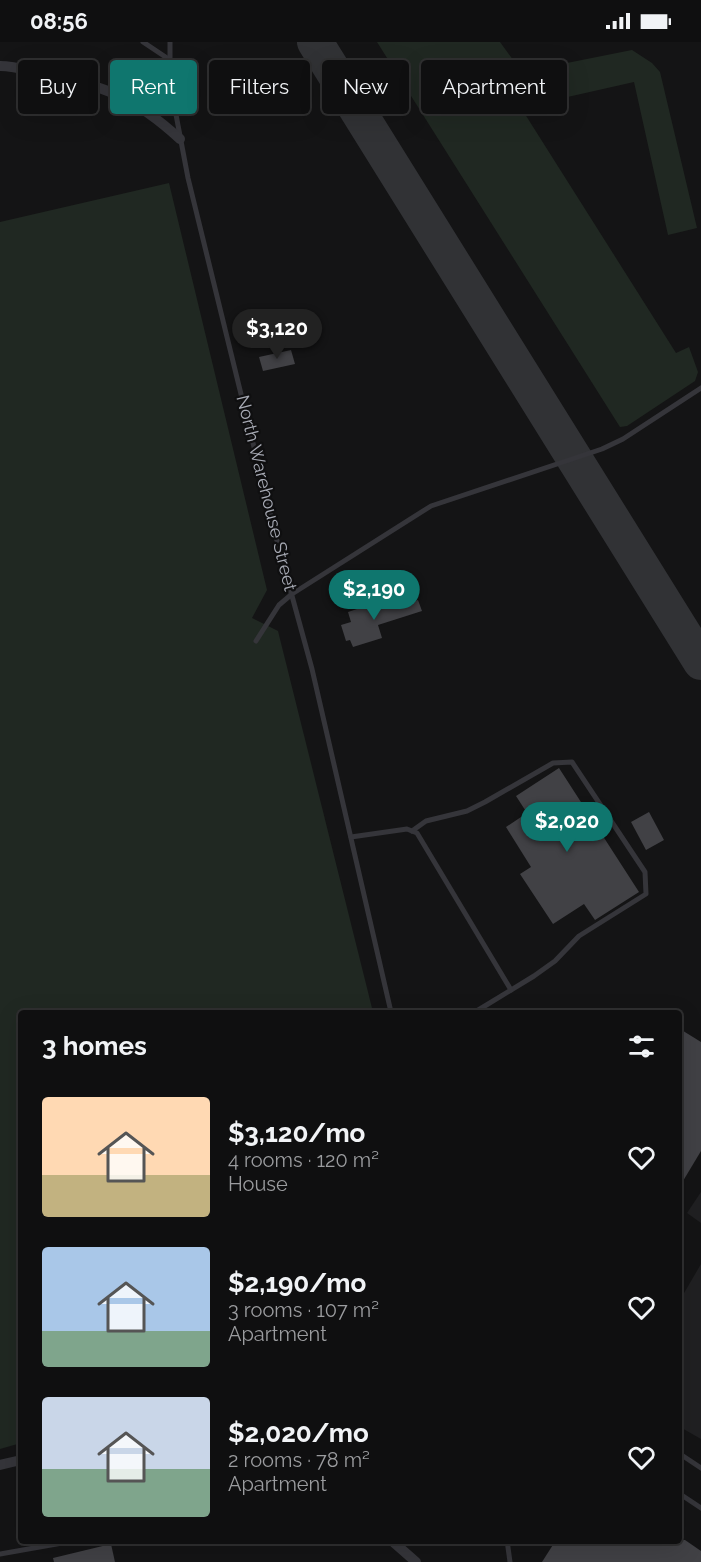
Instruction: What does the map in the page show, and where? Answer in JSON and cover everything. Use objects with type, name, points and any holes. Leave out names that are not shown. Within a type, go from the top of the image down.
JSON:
[{"type":"street","points":[[0,66],[94,84],[129,99],[154,115],[180,139]]},
{"type":"street","points":[[0,1466],[18,1461]]},
{"type":"street","points":[[396,1544],[416,1562]]},
{"type":"lane","points":[[143,42],[170,60]]},
{"type":"lane","name":"North Warehouse Street","points":[[170,42],[170,60]]},
{"type":"lane","name":"North Warehouse Street","points":[[175,114],[351,837],[391,1010]]},
{"type":"lane","points":[[256,641],[279,605],[292,594],[417,513],[602,449],[623,439],[701,388]]},
{"type":"lane","points":[[412,831],[426,821],[467,811],[553,763],[572,762],[645,872],[646,894],[579,936],[555,961],[478,1010]]},
{"type":"lane","points":[[351,837],[407,829],[417,833],[511,990]]},
{"type":"lane","points":[[682,1455],[701,1468]]},
{"type":"lane","points":[[682,1495],[701,1508]]},
{"type":"lane","points":[[0,1554],[56,1544]]},
{"type":"lane","points":[[508,1544],[510,1562]]},
{"type":"shaded area","points":[[377,42],[500,42],[513,60],[421,60],[421,112],[409,93],[409,60],[388,60]]},
{"type":"shaded area","points":[[632,50],[652,63],[660,72],[697,228],[668,235],[634,82],[567,97],[567,63]]},
{"type":"shaded area","points":[[422,114],[525,114],[676,353],[689,347],[698,372],[695,381],[627,426],[620,427]]},
{"type":"shaded area","points":[[169,183],[267,590],[252,618],[278,631],[373,1010],[18,1010],[18,1444],[0,1449],[0,222]]},
{"type":"shaded area","points":[[701,1192],[701,1223],[687,1213]]},
{"type":"shaded area","points":[[701,1264],[701,1439],[682,1428],[682,1297]]},
{"type":"building","points":[[269,313],[276,316],[279,323],[276,330],[269,333],[262,330],[259,323],[262,316]]},
{"type":"building","points":[[291,350],[295,364],[263,371],[259,357]]},
{"type":"building","points":[[387,599],[390,609],[418,600],[422,611],[378,625],[382,638],[353,647],[350,640],[346,641],[341,625],[351,622],[348,612]]},
{"type":"building","points":[[559,768],[639,892],[595,920],[584,904],[553,924],[520,874],[531,867],[506,827],[527,813],[516,796]]},
{"type":"building","points":[[649,812],[664,840],[646,850],[631,822]]},
{"type":"building","points":[[682,1030],[701,1042],[701,1151],[682,1183]]},
{"type":"building","points":[[682,1540],[685,1540],[701,1551],[701,1562],[542,1562],[553,1544],[682,1544]]},
{"type":"building","points":[[111,1544],[115,1562],[54,1562],[53,1558]]},
{"type":"taxiway","points":[[315,42],[701,662]]}]
